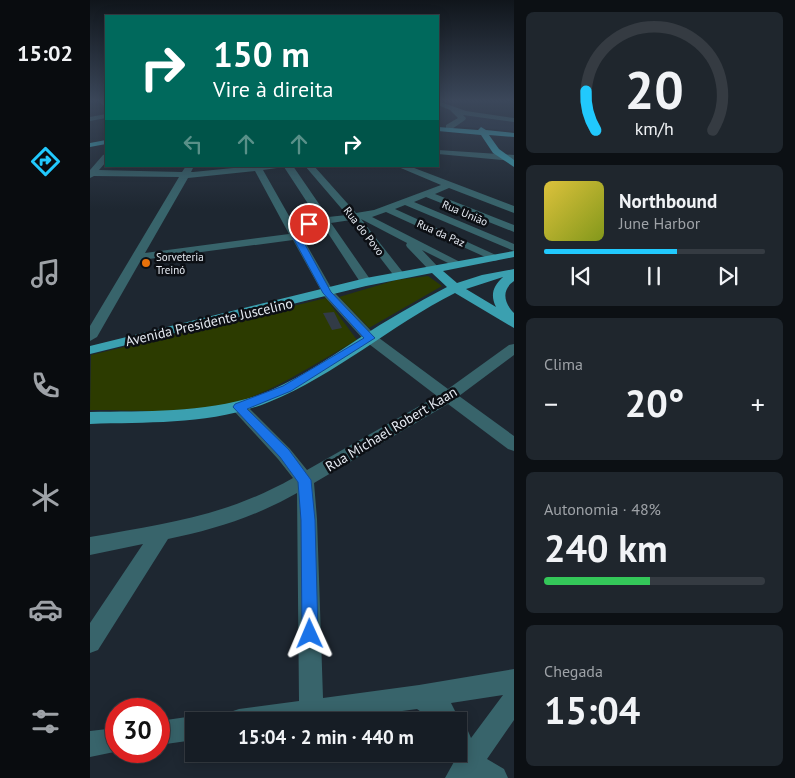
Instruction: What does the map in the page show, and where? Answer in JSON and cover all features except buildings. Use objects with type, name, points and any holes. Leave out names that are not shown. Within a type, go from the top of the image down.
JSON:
[{"type":"main road","points":[[485,136],[503,157],[514,164]]},
{"type":"main road","points":[[495,136],[514,157]]},
{"type":"main road","points":[[90,144],[105,141]]},
{"type":"main road","name":"Avenida Presidente Juscelino","points":[[90,350],[328,293],[366,282],[514,254]]},
{"type":"main road","points":[[434,269],[457,288],[514,324]]},
{"type":"main road","points":[[90,418],[204,414],[239,407],[287,389],[422,306],[457,288],[477,280],[514,274]]},
{"type":"main road","points":[[514,274],[502,283],[498,294],[498,300],[504,312],[514,320]]},
{"type":"street","points":[[439,152],[514,157]]},
{"type":"street","points":[[91,174],[105,158]]},
{"type":"street","points":[[91,174],[273,167]]},
{"type":"street","points":[[289,167],[366,282]]},
{"type":"street","name":"Rua do Povo","points":[[310,167],[359,217],[399,275]]},
{"type":"street","points":[[403,167],[514,210]]},
{"type":"street","points":[[258,169],[328,293],[370,338],[514,445]]},
{"type":"street","points":[[90,338],[187,171]]},
{"type":"street","points":[[138,256],[294,231],[326,222],[359,217],[387,209],[449,185]]},
{"type":"street","points":[[427,194],[514,229]]},
{"type":"street","name":"Rua União","points":[[406,202],[514,248]]},
{"type":"street","name":"Rua da Paz","points":[[387,209],[494,258]]},
{"type":"street","name":"Rua do Povo","points":[[359,217],[458,264]]},
{"type":"street","points":[[404,237],[434,269]]},
{"type":"street","name":"Rua Michael Robert Kaan","points":[[90,546],[215,521],[243,512],[305,480],[447,397],[514,348]]},
{"type":"street","points":[[239,407],[284,454],[305,480],[308,520],[311,710]]},
{"type":"street","points":[[90,642],[162,532]]},
{"type":"street","points":[[298,712],[419,697],[514,681]]},
{"type":"street","points":[[419,697],[442,712]]},
{"type":"street","points":[[495,778],[464,770],[514,699]]},
{"type":"street","points":[[170,731],[185,729]]},
{"type":"street","points":[[90,744],[105,742]]},
{"type":"green space","points":[[428,276],[442,286],[369,328],[339,297],[396,280]]},
{"type":"green space","points":[[326,298],[357,340],[263,392],[231,404],[198,410],[90,410],[91,355]]},
{"type":"place","name":"Sorveteria Treinó","points":[[146,263]]},
{"type":"route","points":[[309,224],[292,226],[296,236],[328,293],[370,338],[287,389],[239,407],[284,454],[305,480],[308,520],[310,634]]}]
